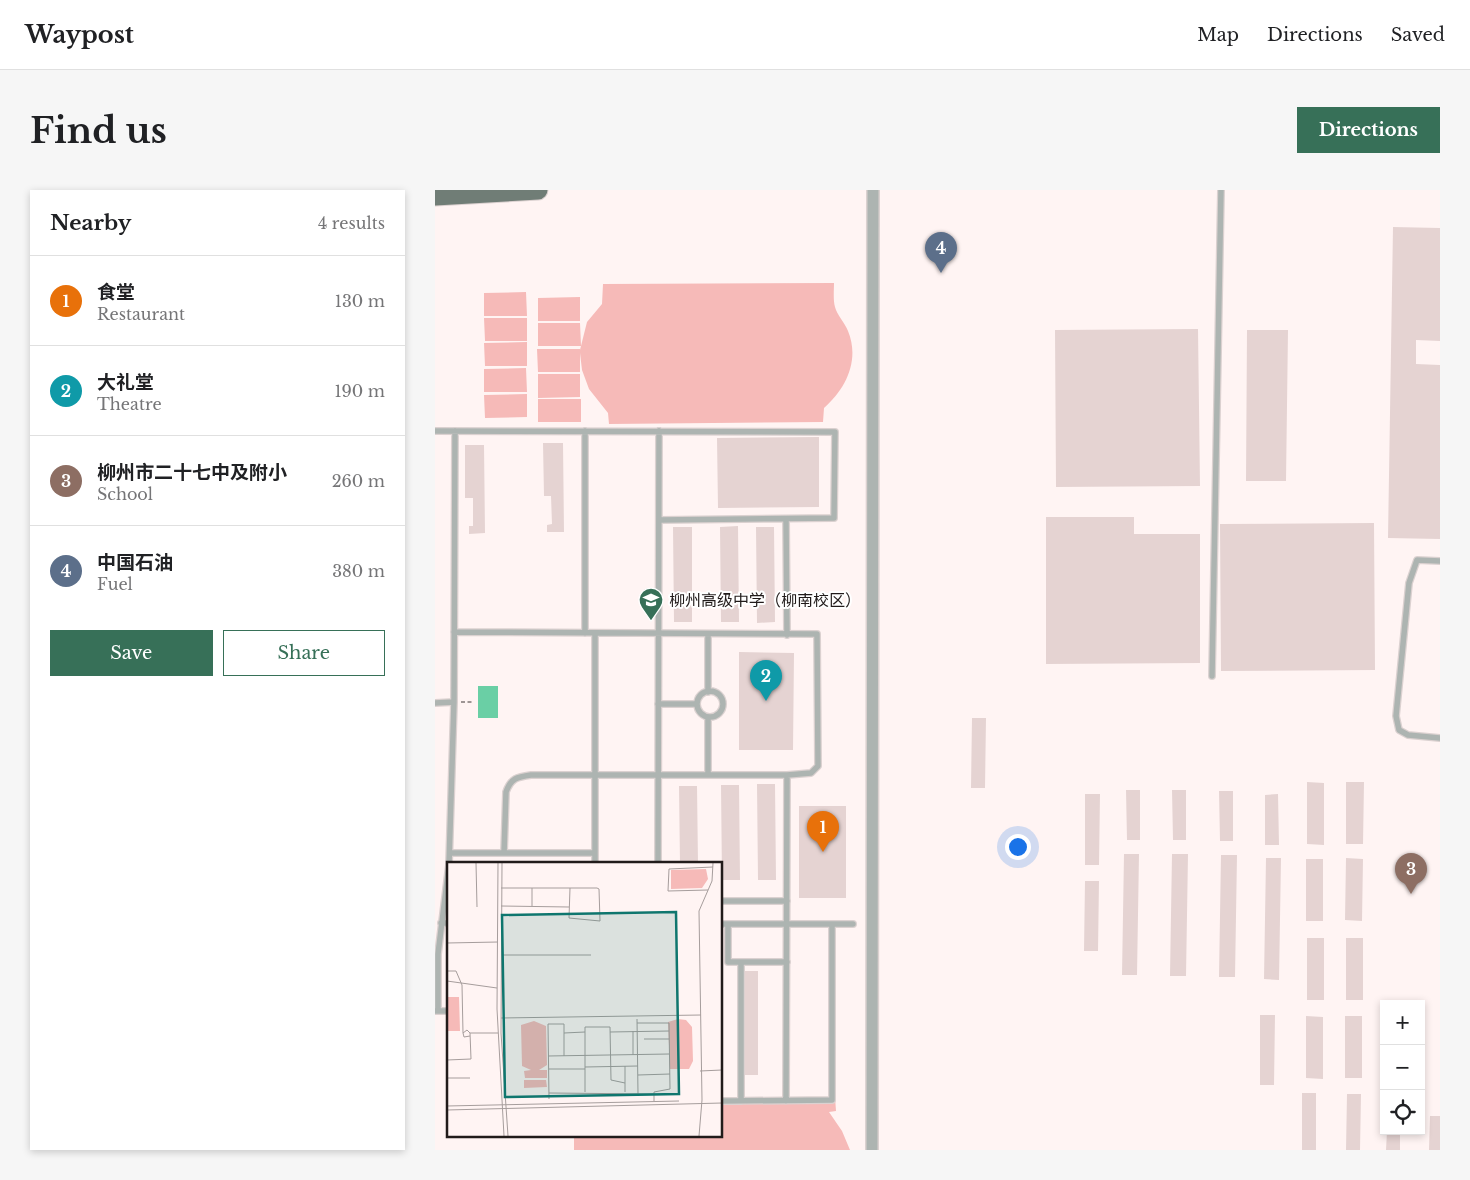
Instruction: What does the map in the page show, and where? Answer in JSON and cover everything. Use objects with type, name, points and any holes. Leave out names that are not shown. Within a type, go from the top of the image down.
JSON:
[{"type":"main road","points":[[435,196],[539,190]]},
{"type":"street","points":[[872,1150],[873,190]]},
{"type":"lane","points":[[1212,676],[1221,190]]},
{"type":"lane","points":[[435,431],[835,432],[834,518],[659,520]]},
{"type":"lane","points":[[449,862],[454,632],[455,431]]},
{"type":"lane","points":[[585,431],[585,633]]},
{"type":"lane","points":[[658,862],[659,431]]},
{"type":"lane","points":[[786,519],[787,635]]},
{"type":"lane","points":[[1440,561],[1417,560],[1409,583],[1396,716],[1399,730],[1408,735],[1440,738]]},
{"type":"lane","points":[[454,632],[817,634],[818,766],[811,773],[787,775],[521,776],[509,783],[506,792],[504,853]]},
{"type":"lane","points":[[595,633],[595,862]]},
{"type":"lane","points":[[708,634],[708,692]]},
{"type":"lane","points":[[708,692],[717,694],[723,705],[716,715],[708,717],[701,714],[697,704],[701,695],[708,692]]},
{"type":"lane","points":[[435,703],[453,702]]},
{"type":"lane","points":[[658,704],[697,704]]},
{"type":"lane","points":[[708,717],[708,775]]},
{"type":"lane","points":[[786,1101],[787,775]]},
{"type":"lane","points":[[450,853],[595,853]]},
{"type":"lane","points":[[437,1011],[438,954],[447,879]]},
{"type":"lane","points":[[723,901],[787,901]]},
{"type":"lane","points":[[441,923],[447,923]]},
{"type":"lane","points":[[787,962],[728,962],[725,924],[853,924]]},
{"type":"lane","points":[[723,1101],[832,1100],[832,924]]},
{"type":"lane","points":[[741,962],[741,1101]]},
{"type":"path","points":[[453,702],[474,702]]},
{"type":"shaded area","points":[[834,283],[835,307],[848,331],[852,353],[849,373],[839,392],[824,408],[823,422],[609,424],[608,413],[589,389],[582,370],[580,353],[580,372],[538,372],[537,349],[580,350],[587,322],[602,304],[603,284]]},
{"type":"shaded area","points":[[526,292],[527,316],[484,316],[484,293]]},
{"type":"shaded area","points":[[580,297],[580,321],[538,321],[538,298]]},
{"type":"shaded area","points":[[484,318],[527,318],[527,341],[485,341]]},
{"type":"shaded area","points":[[538,323],[580,323],[581,346],[538,346]]},
{"type":"shaded area","points":[[527,342],[527,366],[485,366],[484,343]]},
{"type":"shaded area","points":[[526,368],[527,392],[484,392],[484,369]]},
{"type":"shaded area","points":[[538,374],[580,374],[580,397],[538,398]]},
{"type":"shaded area","points":[[527,394],[527,417],[485,418],[484,395]]},
{"type":"shaded area","points":[[538,399],[581,399],[581,422],[538,422]]},
{"type":"shaded area","points":[[478,686],[498,686],[498,718],[478,718]]},
{"type":"shaded area","points":[[835,1097],[836,1111],[829,1112],[842,1131],[850,1150],[574,1150],[574,1138],[723,1138],[723,1100]]},
{"type":"building","points":[[1393,227],[1440,228],[1440,341],[1416,340],[1416,364],[1440,365],[1440,539],[1388,538]]},
{"type":"building","points":[[1198,329],[1200,486],[1056,487],[1055,330]]},
{"type":"building","points":[[1247,330],[1288,330],[1286,481],[1246,481]]},
{"type":"building","points":[[819,437],[819,507],[718,508],[717,438]]},
{"type":"building","points":[[543,443],[563,443],[564,532],[547,532],[547,525],[552,524],[551,496],[544,496]]},
{"type":"building","points":[[465,445],[484,445],[485,533],[469,534],[469,526],[473,526],[473,498],[465,498]]},
{"type":"building","points":[[1046,517],[1134,517],[1134,534],[1200,534],[1200,663],[1046,664]]},
{"type":"building","points":[[1374,523],[1375,670],[1221,671],[1220,524]]},
{"type":"building","points":[[738,526],[739,622],[721,622],[720,527]]},
{"type":"building","points":[[673,527],[692,527],[692,622],[674,622]]},
{"type":"building","points":[[756,527],[774,527],[775,622],[757,623]]},
{"type":"building","points":[[739,652],[794,653],[793,750],[739,750]]},
{"type":"building","points":[[972,718],[986,718],[985,788],[971,788]]},
{"type":"building","points":[[1307,782],[1324,783],[1324,845],[1307,844]]},
{"type":"building","points":[[1346,782],[1364,782],[1363,844],[1346,844]]},
{"type":"building","points":[[757,784],[775,784],[776,880],[758,880]]},
{"type":"building","points":[[721,785],[739,785],[740,880],[723,880]]},
{"type":"building","points":[[679,786],[697,786],[698,862],[680,862]]},
{"type":"building","points":[[1126,790],[1140,790],[1140,840],[1127,840]]},
{"type":"building","points":[[1172,790],[1186,790],[1186,840],[1173,840]]},
{"type":"building","points":[[1219,791],[1233,791],[1233,841],[1220,841]]},
{"type":"building","points":[[1085,794],[1100,794],[1099,865],[1085,865]]},
{"type":"building","points":[[1278,794],[1279,845],[1265,845],[1265,795]]},
{"type":"building","points":[[799,806],[846,806],[846,898],[799,898]]},
{"type":"building","points":[[1124,854],[1139,854],[1137,975],[1122,975]]},
{"type":"building","points":[[1172,854],[1188,854],[1186,976],[1170,976]]},
{"type":"building","points":[[1221,855],[1237,855],[1235,977],[1219,977]]},
{"type":"building","points":[[1266,858],[1281,858],[1279,980],[1264,979]]},
{"type":"building","points":[[1346,858],[1363,859],[1362,921],[1345,920]]},
{"type":"building","points":[[1306,859],[1323,859],[1323,921],[1306,921]]},
{"type":"building","points":[[1085,881],[1099,881],[1098,951],[1084,951]]},
{"type":"building","points":[[1307,938],[1324,938],[1324,1000],[1307,1000]]},
{"type":"building","points":[[1346,938],[1363,938],[1363,1000],[1346,1000]]},
{"type":"building","points":[[744,971],[758,971],[758,1075],[744,1075]]},
{"type":"building","points":[[1260,1015],[1275,1015],[1274,1085],[1260,1085]]},
{"type":"building","points":[[1306,1016],[1323,1017],[1323,1079],[1306,1078]]},
{"type":"building","points":[[1345,1016],[1362,1016],[1362,1078],[1345,1078]]},
{"type":"building","points":[[1302,1093],[1316,1093],[1316,1150],[1302,1150]]},
{"type":"building","points":[[1347,1094],[1361,1094],[1360,1150],[1346,1150]]},
{"type":"building","points":[[1430,1116],[1440,1116],[1440,1150],[1429,1150]]},
{"type":"building","points":[[1387,1135],[1400,1135],[1400,1150],[1386,1150]]},
{"type":"place","name":"中国石油","points":[[941,273]]},
{"type":"place","name":"柳州高级中学（柳南校区）","points":[[651,621]]},
{"type":"place","name":"大礼堂","points":[[766,701]]},
{"type":"place","name":"食堂","points":[[823,852]]},
{"type":"place","name":"柳州市二十七中及附小","points":[[1411,894]]}]
